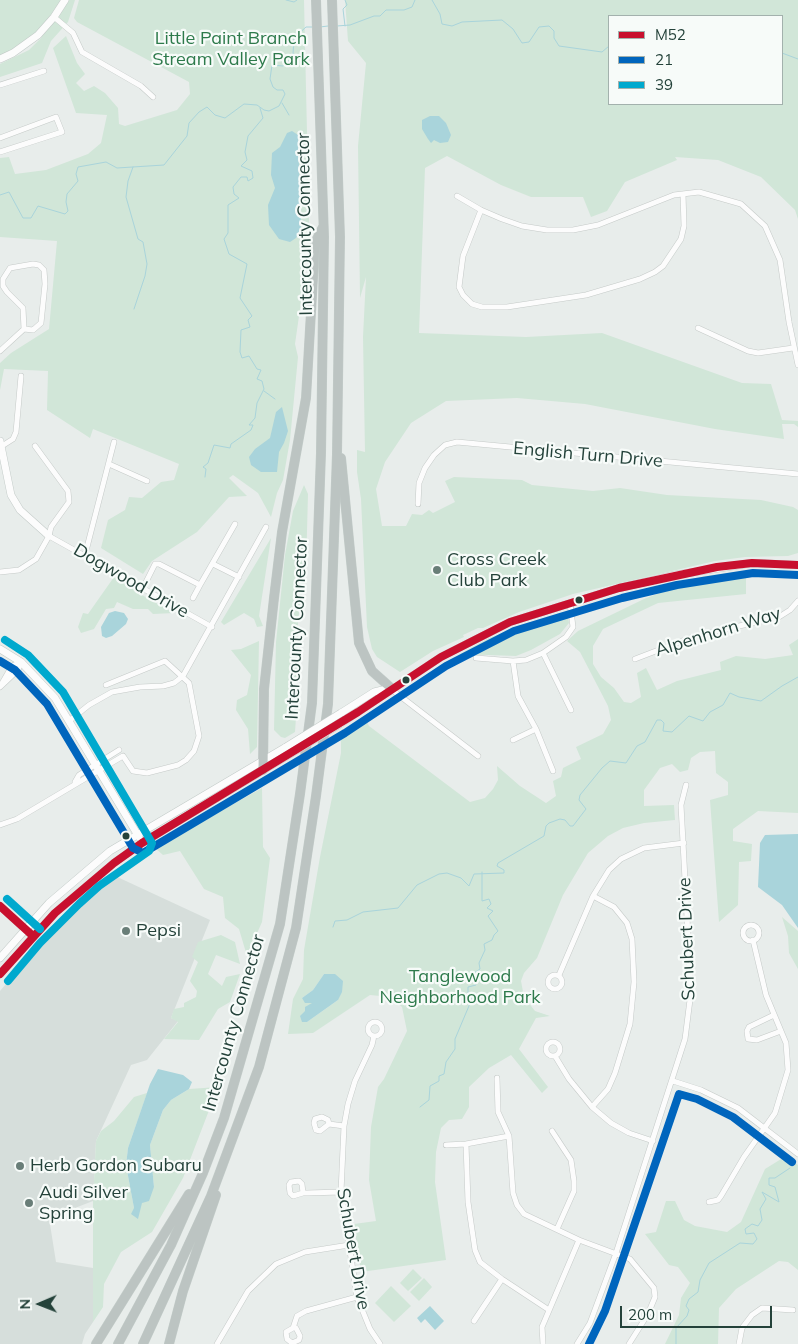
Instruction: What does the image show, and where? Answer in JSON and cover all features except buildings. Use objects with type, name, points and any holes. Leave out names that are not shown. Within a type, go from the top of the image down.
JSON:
[{"type":"highway","name":"Intercounty Connector","points":[[118,1344],[171,1245],[203,1173],[243,1056],[280,924],[300,794],[312,703],[321,453],[323,226],[316,0]]},
{"type":"highway","name":"Intercounty Connector","points":[[143,1344],[211,1196],[259,1067],[296,928],[316,796],[328,704],[337,408],[340,237],[332,0]]},
{"type":"highway","points":[[263,770],[264,688],[282,532],[306,398],[315,243],[323,226]]},
{"type":"highway","points":[[337,408],[359,643],[372,670],[391,688]]},
{"type":"highway","points":[[168,1344],[183,1291],[239,1124]]},
{"type":"highway","points":[[95,1344],[203,1173]]},
{"type":"main road","points":[[0,59],[13,53],[38,35],[54,17],[65,0]]},
{"type":"main road","points":[[1,444],[10,495],[20,510],[49,536]]},
{"type":"main road","points":[[0,974],[33,936],[93,878],[142,843],[340,724],[441,656],[510,622],[620,588],[716,567],[752,564],[798,565]]},
{"type":"main road","points":[[0,649],[20,662],[44,684],[70,721],[142,843]]},
{"type":"main road","points":[[0,958],[24,929],[80,874],[136,834],[286,747],[374,692],[391,688]]},
{"type":"main road","points":[[0,906],[33,936]]},
{"type":"street","points":[[54,17],[73,33],[82,52],[141,86],[153,97]]},
{"type":"street","points":[[0,85],[44,71]]},
{"type":"street","points":[[0,138],[56,117],[62,132],[0,152]]},
{"type":"street","points":[[457,196],[481,210],[522,226],[546,230],[572,230],[598,225],[683,194],[699,192],[741,204],[765,226],[780,260],[793,348],[798,365]]},
{"type":"street","points":[[481,210],[463,256],[459,287],[463,295],[472,304],[507,306],[586,294],[640,279],[655,272],[663,266],[681,239],[684,226],[683,194]]},
{"type":"street","points":[[0,351],[24,329],[33,330],[41,323],[45,284],[44,270],[39,265],[10,268],[3,279],[7,292],[23,308],[24,329]]},
{"type":"street","points":[[698,328],[748,351],[758,353],[793,348]]},
{"type":"street","points":[[1,444],[13,439],[16,432],[21,376]]},
{"type":"street","points":[[85,555],[114,442]]},
{"type":"street","name":"English Turn Drive","points":[[418,504],[418,483],[425,468],[434,455],[445,445],[457,442],[798,474]]},
{"type":"street","points":[[0,572],[19,570],[36,559],[49,536],[51,527],[69,502],[68,491],[35,446]]},
{"type":"street","points":[[109,464],[147,481]]},
{"type":"street","points":[[193,598],[235,524]]},
{"type":"street","points":[[70,721],[88,705],[112,692],[140,687],[163,686],[174,683],[183,676],[266,527]]},
{"type":"street","name":"Dogwood Drive","points":[[49,536],[212,627]]},
{"type":"street","points":[[143,588],[155,564],[160,564],[200,585]]},
{"type":"street","points":[[213,564],[239,577]]},
{"type":"street","name":"Alpenhorn Way","points":[[635,659],[695,636],[779,616],[790,610],[798,601]]},
{"type":"street","points":[[476,658],[512,661],[526,660],[543,653],[566,637],[573,627],[570,602]]},
{"type":"street","points":[[543,653],[571,710]]},
{"type":"street","points":[[0,825],[17,819],[75,782],[99,771],[123,756],[133,771],[147,774],[178,765],[186,760],[194,751],[199,736],[189,683],[165,661],[106,685]]},
{"type":"street","points":[[512,661],[518,696],[536,729],[553,771]]},
{"type":"street","points":[[1,686],[12,666],[20,662]]},
{"type":"street","points":[[391,688],[478,756]]},
{"type":"street","points":[[513,740],[536,729]]},
{"type":"street","points":[[75,782],[79,775],[94,764],[120,750]]},
{"type":"street","name":"Schubert Drive","points":[[577,1344],[590,1323],[616,1253],[685,1039],[691,992],[681,805],[686,786]]},
{"type":"street","points":[[559,975],[593,896],[609,870],[633,852],[654,845],[684,843]]},
{"type":"street","points":[[592,1107],[608,1089],[616,1073],[630,1024],[634,982],[632,939],[627,923],[614,908],[593,896]]},
{"type":"street","points":[[710,1202],[718,1200],[721,1196],[780,1102],[788,1070],[788,1054],[766,995],[754,940]]},
{"type":"street","points":[[774,1015],[749,1027],[747,1031],[748,1039],[757,1040],[781,1031]]},
{"type":"street","name":"Schubert Drive","points":[[374,1036],[372,1045],[354,1081],[344,1126],[341,1192],[357,1297],[370,1329],[380,1344]]},
{"type":"street","points":[[555,1056],[568,1079],[592,1107],[611,1123],[629,1133],[653,1141]]},
{"type":"street","points":[[497,1078],[498,1112],[509,1136],[513,1193],[517,1205],[524,1214],[579,1240],[630,1259],[654,1288],[655,1297],[652,1305],[629,1344]]},
{"type":"street","points":[[673,1081],[723,1099],[765,1127],[798,1154]]},
{"type":"street","points":[[329,1124],[344,1126]]},
{"type":"street","points":[[552,1131],[571,1160],[574,1181],[574,1191],[557,1229]]},
{"type":"street","points":[[446,1145],[466,1144],[509,1136]]},
{"type":"street","points":[[466,1144],[468,1202],[475,1250],[480,1262],[549,1310]]},
{"type":"street","points":[[303,1193],[341,1192]]},
{"type":"street","points":[[543,1344],[542,1327],[579,1240]]},
{"type":"street","points":[[217,1344],[248,1291],[276,1264],[305,1252],[348,1245]]},
{"type":"street","points":[[474,1321],[502,1279]]},
{"type":"street","points":[[293,1328],[297,1316],[306,1311],[357,1297]]},
{"type":"street","points":[[739,1344],[742,1328],[752,1315],[762,1308],[793,1310]]},
{"type":"shaded area","points":[[113,875],[210,920],[171,1018],[178,1021],[147,1060],[131,1065],[96,1141],[93,1201],[49,1218],[56,1262],[93,1268],[93,1322],[85,1334],[82,1344],[0,1344],[0,991],[54,927]]},
{"type":"green space","points":[[0,0],[75,0],[68,22],[51,41],[42,63],[0,77],[0,64],[29,50],[42,37],[0,55]]},
{"type":"green space","name":"Little Paint Branch Stream Valley Park","points":[[79,0],[304,0],[309,221],[305,245],[305,290],[295,344],[298,357],[290,440],[283,480],[277,493],[271,517],[258,493],[233,475],[229,478],[247,496],[229,497],[197,532],[152,561],[143,574],[101,548],[108,520],[125,510],[129,497],[142,498],[161,482],[174,480],[179,464],[93,429],[90,438],[47,410],[48,371],[4,369],[0,390],[0,363],[11,353],[49,329],[57,241],[0,237],[0,158],[9,157],[15,174],[46,170],[88,154],[101,143],[107,115],[76,113],[53,48],[66,36],[77,63],[85,74],[76,83],[84,91],[94,86],[105,93],[118,108],[119,124],[125,126],[177,110],[190,94],[189,82],[77,22],[74,18]]},
{"type":"green space","points":[[345,0],[798,0],[798,219],[795,210],[761,177],[718,160],[675,157],[677,160],[625,182],[607,211],[591,217],[583,197],[531,197],[501,185],[447,156],[425,168],[419,333],[526,337],[602,333],[742,383],[771,384],[782,420],[798,421],[798,427],[794,424],[782,424],[784,439],[715,429],[585,404],[517,398],[446,401],[411,423],[385,462],[376,489],[382,526],[406,526],[412,514],[422,515],[429,510],[433,513],[455,502],[445,481],[454,477],[522,480],[532,485],[593,491],[620,488],[667,495],[761,500],[793,507],[798,510],[798,553],[788,556],[745,557],[715,561],[573,594],[519,612],[483,628],[478,628],[463,635],[464,637],[433,651],[400,672],[377,657],[372,649],[367,627],[361,499],[357,472],[357,450],[365,452],[363,337],[366,277],[360,298],[358,146],[366,63],[348,41]]},
{"type":"green space","points":[[304,485],[308,494],[306,568],[298,621],[298,688],[295,732],[285,738],[281,737],[274,730],[276,642],[285,555],[293,511]]},
{"type":"green space","points":[[271,538],[259,616],[263,626],[257,627],[254,619],[244,613],[224,625],[221,622]]},
{"type":"green space","name":"Tanglewood Neighborhood Park","points":[[746,571],[746,594],[658,603],[603,629],[593,646],[593,664],[601,677],[614,688],[624,702],[631,703],[641,697],[637,673],[646,668],[657,690],[677,681],[721,670],[720,662],[736,656],[765,659],[793,655],[789,645],[798,639],[798,813],[758,811],[733,829],[733,841],[752,844],[751,861],[739,862],[738,905],[719,922],[710,800],[728,795],[728,782],[716,773],[715,751],[700,752],[691,758],[688,770],[680,772],[672,764],[660,768],[644,790],[644,806],[674,805],[675,820],[644,823],[623,828],[608,836],[588,853],[563,895],[537,958],[524,973],[521,981],[524,997],[535,1011],[550,1016],[536,1018],[519,1049],[548,1087],[542,1093],[511,1055],[489,1068],[469,1087],[469,1107],[462,1119],[449,1120],[441,1128],[436,1152],[435,1182],[446,1260],[361,1272],[354,1224],[376,1221],[369,1180],[371,1127],[378,1087],[384,1079],[407,1031],[402,1007],[391,997],[370,995],[313,1033],[288,1034],[293,999],[303,979],[304,950],[341,753],[341,735],[365,717],[369,726],[470,802],[485,798],[493,789],[498,780],[497,766],[520,786],[546,803],[556,796],[553,781],[561,777],[563,768],[581,759],[576,747],[603,734],[611,720],[608,706],[580,652],[567,641],[578,631],[644,599],[704,576]],"holes":[[[324,974],[338,1000],[307,1022],[301,1016],[313,1003],[302,998],[313,990]]]},
{"type":"green space","points":[[114,577],[122,579],[142,595],[174,613],[153,614],[148,609],[133,609],[117,602],[114,608],[106,609],[94,629],[81,633],[78,627],[83,613],[88,614]]},
{"type":"green space","points":[[563,612],[568,616],[569,623],[560,634],[531,650],[516,656],[460,654],[489,638]]},
{"type":"green space","points":[[259,641],[257,747],[250,754],[248,729],[236,710],[237,700],[247,695],[251,675],[231,650],[241,649]]},
{"type":"green space","points":[[262,788],[263,847],[270,858],[262,922],[247,956],[239,929],[225,918],[223,897],[204,889],[180,851],[163,855],[155,848]]},
{"type":"green space","points":[[782,917],[798,931],[798,969],[789,953],[788,936]]},
{"type":"green space","points":[[221,935],[235,942],[240,964],[216,955],[208,974],[222,986],[226,977],[240,974],[230,1002],[218,1009],[199,1040],[164,1039],[178,1022],[171,1018],[174,1009],[184,1007],[184,1003],[196,997],[197,991],[190,981],[198,962],[192,957],[198,942]]},
{"type":"green space","points":[[218,1087],[183,1178],[152,1232],[121,1252],[104,1284],[103,1307],[93,1322],[93,1201],[96,1141],[101,1131],[114,1121],[134,1097],[147,1093],[128,1148],[126,1165],[134,1208],[142,1203],[154,1187],[150,1145],[163,1110],[171,1100],[189,1089]]},
{"type":"green space","points":[[786,1156],[798,1165],[798,1270],[788,1262],[779,1261],[736,1289],[719,1308],[718,1344],[665,1344],[679,1315],[681,1298],[690,1283],[678,1267],[669,1265],[645,1234],[656,1232],[666,1201],[675,1201],[684,1220],[695,1226],[727,1232],[741,1222],[765,1169]]},
{"type":"green space","points":[[413,1269],[422,1278],[408,1291],[400,1283]]},
{"type":"green space","points":[[424,1278],[432,1287],[419,1301],[410,1292]]},
{"type":"green space","points":[[391,1286],[411,1306],[394,1322],[375,1303]]},
{"type":"water","points":[[430,116],[439,116],[446,123],[451,135],[448,142],[440,143],[434,140],[431,143],[428,139],[422,129],[422,120]]},
{"type":"water","points":[[292,131],[298,135],[301,227],[296,238],[290,242],[279,239],[269,225],[268,205],[275,188],[271,175],[272,153],[280,147],[287,133]]},
{"type":"water","points":[[282,407],[288,431],[279,452],[277,472],[261,472],[251,465],[249,457],[255,449],[270,438],[276,412]]},
{"type":"water","points":[[115,611],[124,613],[128,619],[126,624],[112,636],[106,638],[102,636],[101,627],[109,613]]},
{"type":"water","points":[[798,834],[798,928],[782,905],[758,887],[760,843],[765,835]]},
{"type":"water","points":[[324,974],[335,974],[343,981],[342,992],[338,1000],[307,1022],[302,1022],[300,1016],[305,1011],[305,1007],[312,1003],[305,1003],[302,998],[313,990]]},
{"type":"water","points":[[158,1069],[183,1075],[192,1082],[189,1089],[171,1100],[163,1110],[150,1145],[154,1187],[149,1201],[142,1203],[138,1219],[131,1214],[134,1208],[126,1165],[128,1148],[150,1084]]},
{"type":"water","points":[[430,1306],[444,1321],[435,1330],[425,1319],[421,1323],[417,1318]]},
{"type":"waterway","points":[[286,0],[294,2],[297,0]]},
{"type":"waterway","points":[[345,0],[347,5],[343,9],[345,26]]},
{"type":"waterway","points":[[337,26],[350,25],[374,16],[380,16],[386,10],[404,10],[412,7],[415,0]]},
{"type":"waterway","points":[[432,0],[440,14],[442,24],[452,26],[462,22],[502,20],[513,29],[522,43],[529,42],[539,27],[549,26],[554,31],[554,38],[559,46],[602,52],[608,47]]},
{"type":"waterway","points":[[320,27],[328,26]]},
{"type":"waterway","points":[[0,195],[9,192],[23,218],[31,218],[38,206],[65,214],[68,211],[67,194],[78,181],[76,174],[78,167],[106,162],[117,168],[164,165],[187,136],[189,123],[199,112],[207,107],[215,115],[225,118],[244,104],[257,105],[269,111],[279,106],[285,94],[283,90],[277,90],[273,87],[270,79],[272,65],[283,66],[288,62],[293,54],[294,38],[306,27],[313,27]]},
{"type":"waterway","points":[[783,53],[798,59]]},
{"type":"waterway","points":[[282,103],[289,115]]},
{"type":"waterway","points":[[205,477],[206,469],[203,467],[208,463],[214,445],[230,448],[231,444],[251,430],[253,425],[249,425],[255,418],[257,403],[264,389],[262,381],[257,379],[261,370],[257,369],[249,356],[242,358],[240,352],[241,330],[250,327],[248,320],[252,316],[240,298],[247,264],[229,254],[224,239],[228,233],[228,205],[239,198],[234,194],[233,187],[241,177],[247,177],[248,181],[253,178],[252,171],[241,166],[247,160],[245,152],[248,136],[263,118],[260,108]]},
{"type":"waterway","points":[[133,167],[128,181],[126,197],[138,239],[143,242],[147,264],[134,309]]},
{"type":"waterway","points":[[264,391],[275,399]]},
{"type":"waterway","points":[[333,927],[335,921],[347,920],[363,912],[398,908],[417,885],[439,874],[447,873],[461,878],[469,886],[474,874],[504,873],[504,870],[497,866],[498,863],[544,836],[546,826],[549,823],[560,819],[573,826],[586,809],[579,800],[580,795],[610,761],[626,763],[637,746],[645,742],[657,720],[661,720],[664,723],[663,731],[672,732],[689,716],[703,721],[710,712],[723,705],[730,693],[739,697],[761,701],[798,677]]},
{"type":"waterway","points":[[420,1107],[429,1100],[430,1086],[439,1081],[439,1076],[444,1074],[446,1062],[455,1049],[455,1039],[474,994],[468,993],[468,987],[476,985],[474,973],[480,969],[479,963],[485,950],[484,944],[492,940],[498,931],[488,916],[493,911],[487,908],[491,904],[489,899],[482,901],[482,872]]},
{"type":"waterway","points":[[676,1344],[676,1328],[687,1316],[689,1310],[686,1306],[689,1299],[698,1292],[700,1280],[709,1263],[740,1243],[753,1244],[757,1239],[754,1233],[746,1234],[745,1229],[752,1224],[758,1226],[762,1220],[760,1209],[766,1199],[762,1192],[779,1202],[775,1187],[769,1185],[769,1178],[775,1178],[790,1168]]},
{"type":"transit line","name":"M52","points":[[0,974],[55,913],[114,863],[142,843],[358,712],[441,657],[510,622],[619,588],[717,567],[752,563],[798,565]]},
{"type":"transit line","name":"21","points":[[0,661],[15,670],[47,704],[133,848],[143,853],[345,733],[446,666],[514,631],[622,598],[677,585],[753,573],[798,575]]},
{"type":"transit line","name":"39","points":[[5,640],[28,655],[63,692],[152,843],[149,851],[99,886],[79,904],[40,943],[8,981]]},
{"type":"transit line","name":"39","points":[[7,899],[40,929]]},
{"type":"transit line","name":"M52","points":[[0,906],[33,936]]},
{"type":"transit line","name":"21","points":[[589,1344],[605,1311],[679,1094],[697,1099],[733,1117],[792,1162]]},
{"type":"place","name":"Cross Creek Club Park","points":[[437,570]]},
{"type":"place","name":"Pepsi","points":[[126,931]]},
{"type":"place","name":"Herb Gordon Subaru","points":[[20,1166]]},
{"type":"place","name":"Audi Silver Spring","points":[[29,1203]]}]
